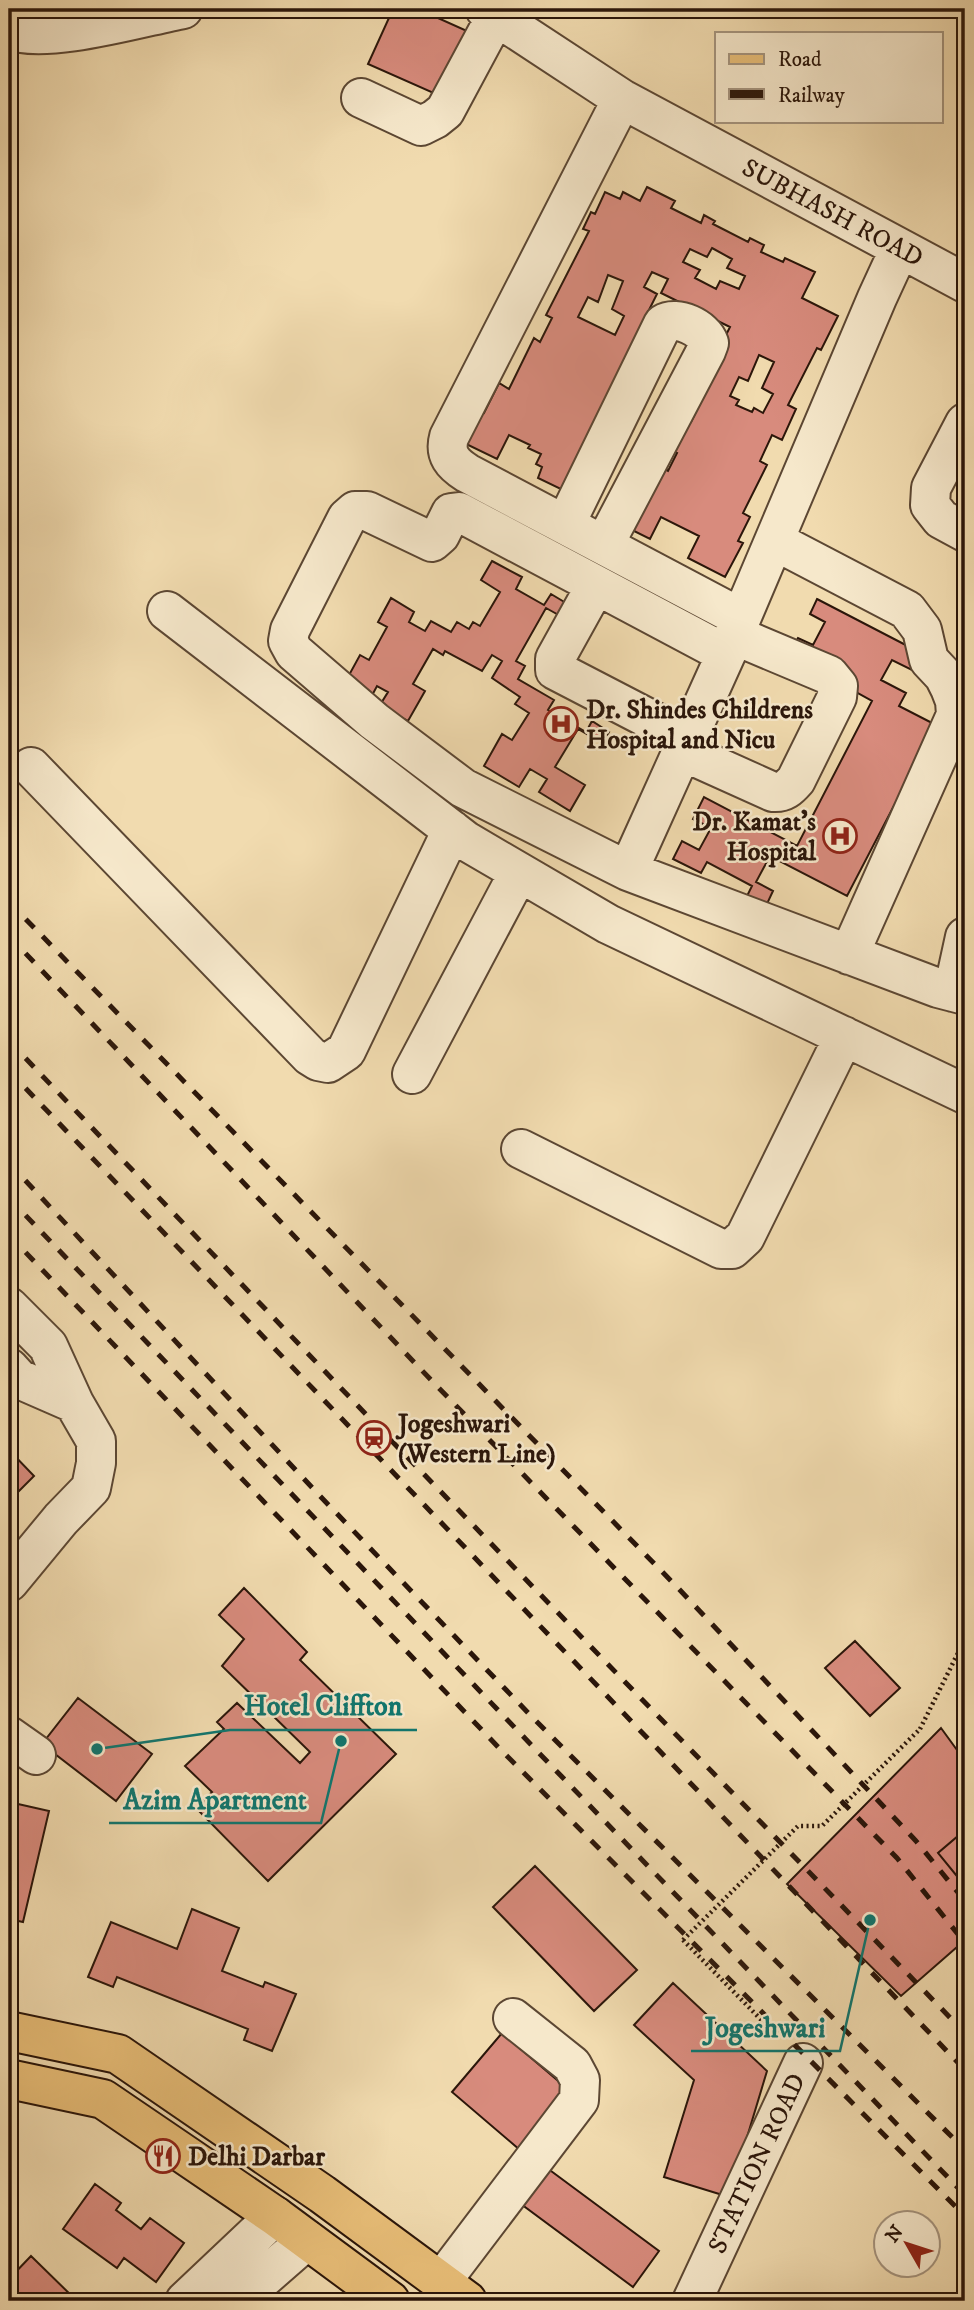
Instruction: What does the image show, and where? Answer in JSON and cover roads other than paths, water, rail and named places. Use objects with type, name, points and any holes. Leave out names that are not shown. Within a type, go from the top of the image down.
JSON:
[{"type":"main road","points":[[9,2031],[118,2054],[322,2194],[454,2292]]},
{"type":"main road","points":[[9,2079],[103,2099],[275,2216],[390,2301]]},
{"type":"street","points":[[9,30],[16,33],[58,34],[183,9]]},
{"type":"street","points":[[360,98],[421,126],[435,119],[445,111],[491,12]]},
{"type":"street","name":"SUBHASH ROAD","points":[[491,12],[622,99],[965,283]]},
{"type":"street","points":[[622,99],[449,437],[448,455],[455,465],[604,545],[734,636]]},
{"type":"street","points":[[628,871],[734,636],[900,248]]},
{"type":"street","points":[[565,525],[663,324],[678,320],[702,332],[708,338],[708,347],[604,545]]},
{"type":"street","points":[[965,423],[931,488],[930,496],[930,505],[941,519],[965,532]]},
{"type":"street","points":[[596,585],[555,659],[555,670],[773,792],[787,790],[796,780],[837,697],[838,686],[829,675],[734,636],[596,585],[459,512],[451,513],[440,535],[432,541],[361,510],[355,511],[347,518],[290,630],[288,641],[294,652],[374,721],[463,788],[628,871],[952,992],[965,937]]},
{"type":"street","points":[[775,541],[907,610],[922,630],[929,660],[944,676],[955,701],[956,715],[849,955]]},
{"type":"street","points":[[167,611],[452,830],[519,872],[608,924],[965,1094]]},
{"type":"street","points":[[31,767],[310,1056],[328,1063],[346,1051],[452,830]]},
{"type":"street","points":[[412,1074],[519,872]]},
{"type":"street","points":[[521,1149],[720,1249],[732,1249],[745,1237],[844,1036]]},
{"type":"street","points":[[9,1307],[48,1346],[74,1403],[96,1441],[96,1463],[91,1488],[61,1518],[9,1582]]},
{"type":"street","points":[[9,1368],[19,1379],[74,1403]]},
{"type":"street","points":[[454,2292],[579,2100],[580,2080],[572,2065],[513,2018]]},
{"type":"street","name":"STATION ROAD","points":[[692,2301],[803,2063]]},
{"type":"street","points":[[185,2301],[275,2216]]},
{"type":"street","points":[[237,2301],[307,2240]]},
{"type":"railway","points":[[9,902],[677,1587],[916,1841],[965,1901]]},
{"type":"railway","points":[[9,936],[432,1381],[897,1858],[965,1943]]},
{"type":"railway","points":[[9,1041],[965,2033]]},
{"type":"railway","points":[[9,1071],[965,2070]]},
{"type":"railway","points":[[9,1163],[320,1496],[535,1720],[965,2150]]},
{"type":"railway","points":[[9,1198],[965,2195]]},
{"type":"railway","points":[[9,1235],[501,1750],[965,2216]]},
{"type":"place","name":"Dr. Shindes Childrens Hospital and Nicu","points":[[561,724]]},
{"type":"place","name":"Dr. Kamat's Hospital","points":[[840,836]]},
{"type":"place","name":"Jogeshwari (Western Line)","points":[[374,1438]]},
{"type":"place","name":"Azim Apartment","points":[[341,1741]]},
{"type":"place","name":"Hotel Cliffton","points":[[97,1749]]},
{"type":"place","name":"Jogeshwari","points":[[870,1920]]},
{"type":"place","name":"Delhi Darbar","points":[[163,2156]]}]
